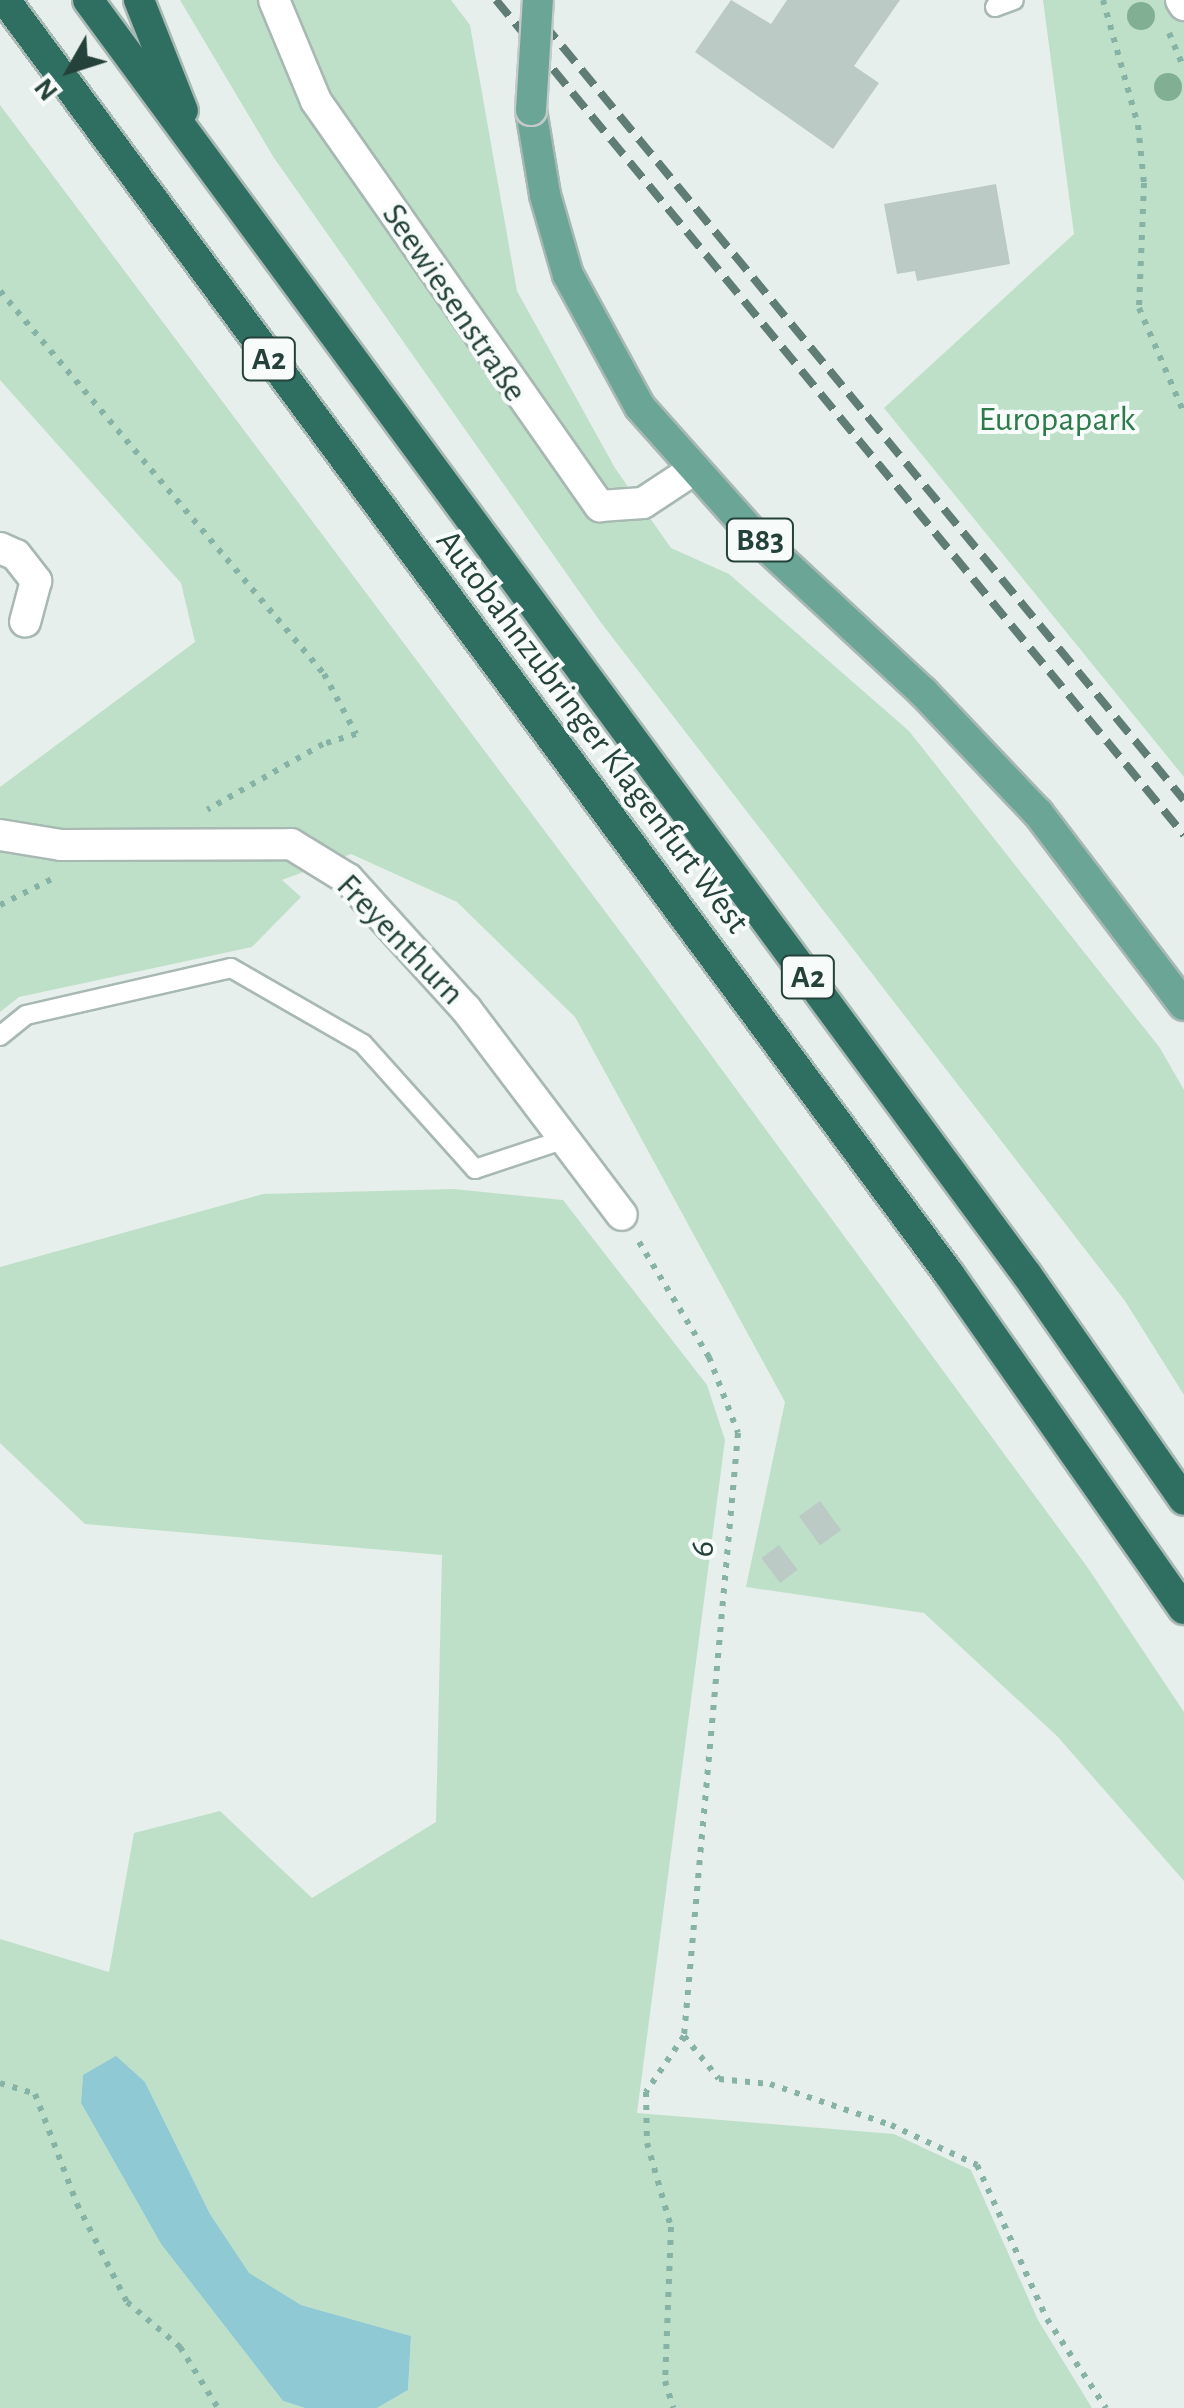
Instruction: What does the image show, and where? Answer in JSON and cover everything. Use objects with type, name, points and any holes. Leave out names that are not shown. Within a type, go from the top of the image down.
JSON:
[{"type":"highway","name":"Autobahnzubringer Klagenfurt West","points":[[5,0],[949,1274],[1184,1609]]},
{"type":"highway","points":[[138,0],[199,151]]},
{"type":"highway","name":"Autobahnzubringer Klagenfurt West","points":[[97,12],[1027,1276],[1184,1500]]},
{"type":"main road","name":"B83","points":[[538,0],[532,110],[545,196],[568,275],[640,407],[693,470],[1038,813],[1184,1005]]},
{"type":"street","name":"Seewiesenstraße","points":[[274,0],[316,100],[600,506],[643,503],[693,470]]},
{"type":"street","points":[[0,548],[16,556],[36,580],[25,622]]},
{"type":"street","name":"Freyenthurn","points":[[0,835],[61,845],[291,844],[348,878],[466,1009],[622,1216]]},
{"type":"lane","points":[[995,7],[1014,0]]},
{"type":"lane","points":[[0,1036],[26,1015],[232,968],[362,1044],[475,1169],[562,1140]]},
{"type":"path","points":[[1103,0],[1138,125],[1144,183],[1139,308],[1184,413]]},
{"type":"path","points":[[0,291],[324,674],[356,734],[324,744],[198,816]]},
{"type":"path","name":"6","points":[[622,1216],[710,1357],[738,1433],[698,1916],[684,2036]]},
{"type":"path","points":[[673,2408],[665,2381],[670,2227],[648,2143],[646,2092],[684,2036],[719,2079],[770,2084],[892,2126],[977,2165],[1048,2319],[1106,2408]]},
{"type":"path","points":[[0,2083],[36,2094],[77,2204],[127,2302],[180,2347],[218,2408]]},
{"type":"green space","points":[[180,0],[451,0],[470,25],[517,291],[615,468],[671,548],[729,574],[909,731],[1160,1048],[1184,1090],[1184,1395],[1125,1301],[602,624],[274,158]]},
{"type":"green space","name":"Europapark","points":[[1043,0],[1184,0],[1184,777],[884,408],[1074,234]]},
{"type":"green space","points":[[0,105],[637,954],[1088,1568],[1184,1712],[1184,1881],[1057,1736],[924,1613],[746,1587],[785,1402],[575,1017],[457,902],[351,854],[282,880],[301,897],[252,947],[19,997],[0,1012],[0,787],[195,642],[181,583],[0,380]]},
{"type":"green space","points":[[454,1189],[563,1200],[707,1385],[725,1440],[637,2113],[894,2134],[971,2170],[1038,2320],[1092,2408],[377,2408],[408,2390],[411,2336],[301,2305],[249,2274],[210,2214],[145,2082],[83,2075],[81,2103],[161,2244],[283,2401],[305,2408],[0,2408],[0,1939],[109,1972],[134,1833],[220,1811],[312,1898],[436,1822],[442,1555],[85,1524],[0,1443],[0,1267],[263,1194]]},
{"type":"water","points":[[116,2056],[145,2082],[210,2214],[249,2273],[301,2305],[411,2336],[408,2390],[377,2408],[305,2408],[283,2401],[161,2244],[81,2103],[83,2075]]},
{"type":"building","points":[[731,0],[771,24],[787,0],[900,0],[854,66],[879,83],[833,149],[695,52]]},
{"type":"building","points":[[996,184],[1010,264],[917,281],[915,271],[897,274],[884,204]]},
{"type":"building","points":[[820,1501],[841,1530],[820,1545],[799,1516]]},
{"type":"building","points":[[779,1545],[798,1570],[780,1583],[761,1558]]},
{"type":"railway","points":[[496,0],[1184,835]]},
{"type":"railway","points":[[524,0],[1184,800]]}]
